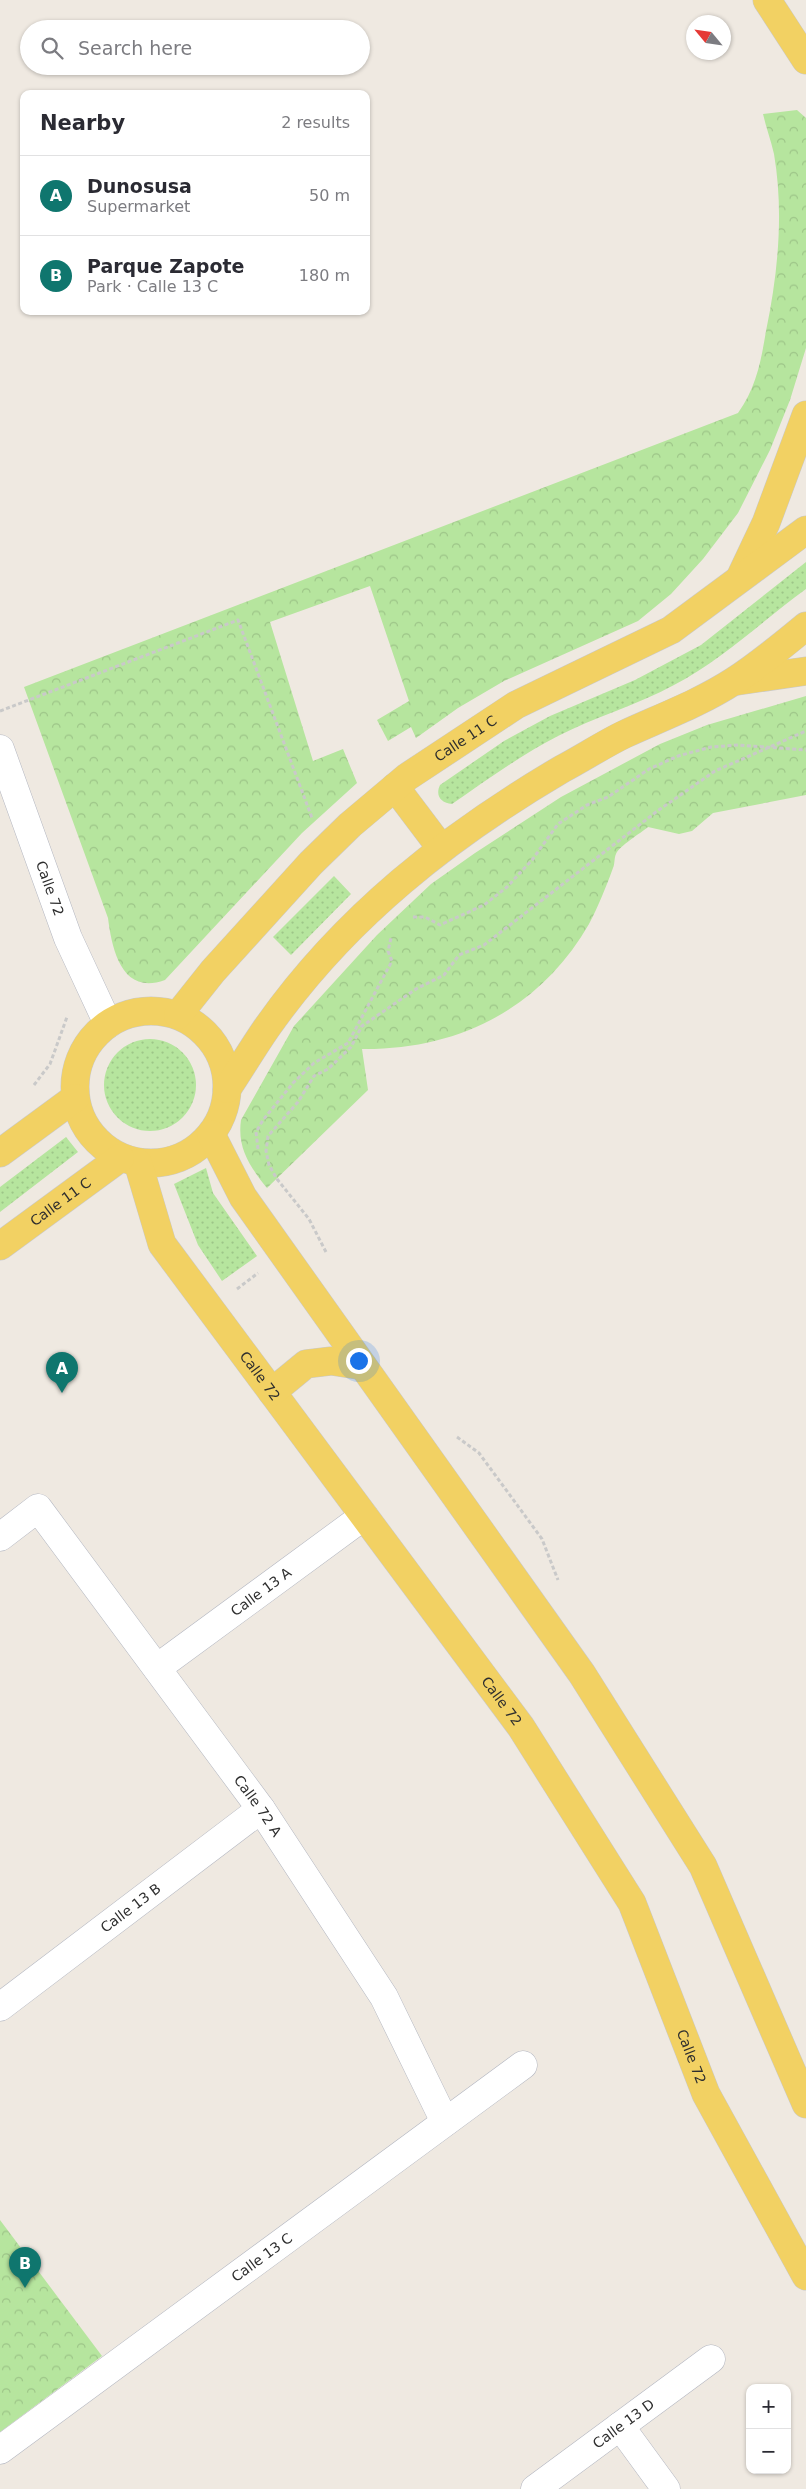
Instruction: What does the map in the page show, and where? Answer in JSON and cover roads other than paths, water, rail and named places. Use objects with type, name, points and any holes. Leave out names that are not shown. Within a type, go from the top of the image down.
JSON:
[{"type":"main road","points":[[767,0],[806,60]]},
{"type":"main road","points":[[737,583],[766,523],[806,415]]},
{"type":"main road","name":"Calle 11 C","points":[[178,1016],[257,921],[332,842],[395,786],[456,742],[516,705],[672,630],[806,530]]},
{"type":"main road","points":[[227,1089],[269,1026],[311,972],[353,925],[400,881],[441,848],[503,805],[623,735],[687,707],[734,681],[806,626]]},
{"type":"main road","points":[[734,681],[806,671]]},
{"type":"main road","points":[[395,786],[441,848]]},
{"type":"main road","points":[[142,1011],[160,1011],[178,1016],[202,1031],[219,1053],[225,1071],[227,1089],[225,1105],[211,1134],[186,1156],[162,1162],[129,1160],[103,1148],[90,1134],[80,1117],[75,1098],[74,1081],[85,1049],[95,1035],[108,1024],[124,1015],[142,1011]]},
{"type":"main road","points":[[0,1153],[75,1098]]},
{"type":"main road","points":[[211,1134],[243,1197],[582,1674],[704,1866],[806,2104]]},
{"type":"main road","name":"Calle 11 C","points":[[0,1246],[129,1160]]},
{"type":"main road","name":"Calle 72","points":[[129,1160],[162,1244],[521,1727],[632,1903],[706,2094],[803,2263]]},
{"type":"main road","points":[[272,1392],[306,1364],[331,1361],[363,1366]]},
{"type":"street","name":"Calle 72","points":[[0,749],[68,938],[108,1024]]},
{"type":"street","name":"Calle 72 A","points":[[0,1537],[38,1508],[261,1809],[384,1996],[445,2122]]},
{"type":"street","name":"Calle 13 A","points":[[156,1668],[364,1516]]},
{"type":"street","name":"Calle 13 B","points":[[0,2007],[261,1809]]},
{"type":"street","name":"Calle 13 C","points":[[0,2450],[523,2066]]},
{"type":"street","name":"Calle 13 D","points":[[535,2489],[711,2359]]},
{"type":"street","points":[[620,2426],[666,2489]]},
{"type":"place","name":"Dunosusa","points":[[62,1393]]},
{"type":"place","name":"Parque Zapote","points":[[25,2288]]}]
